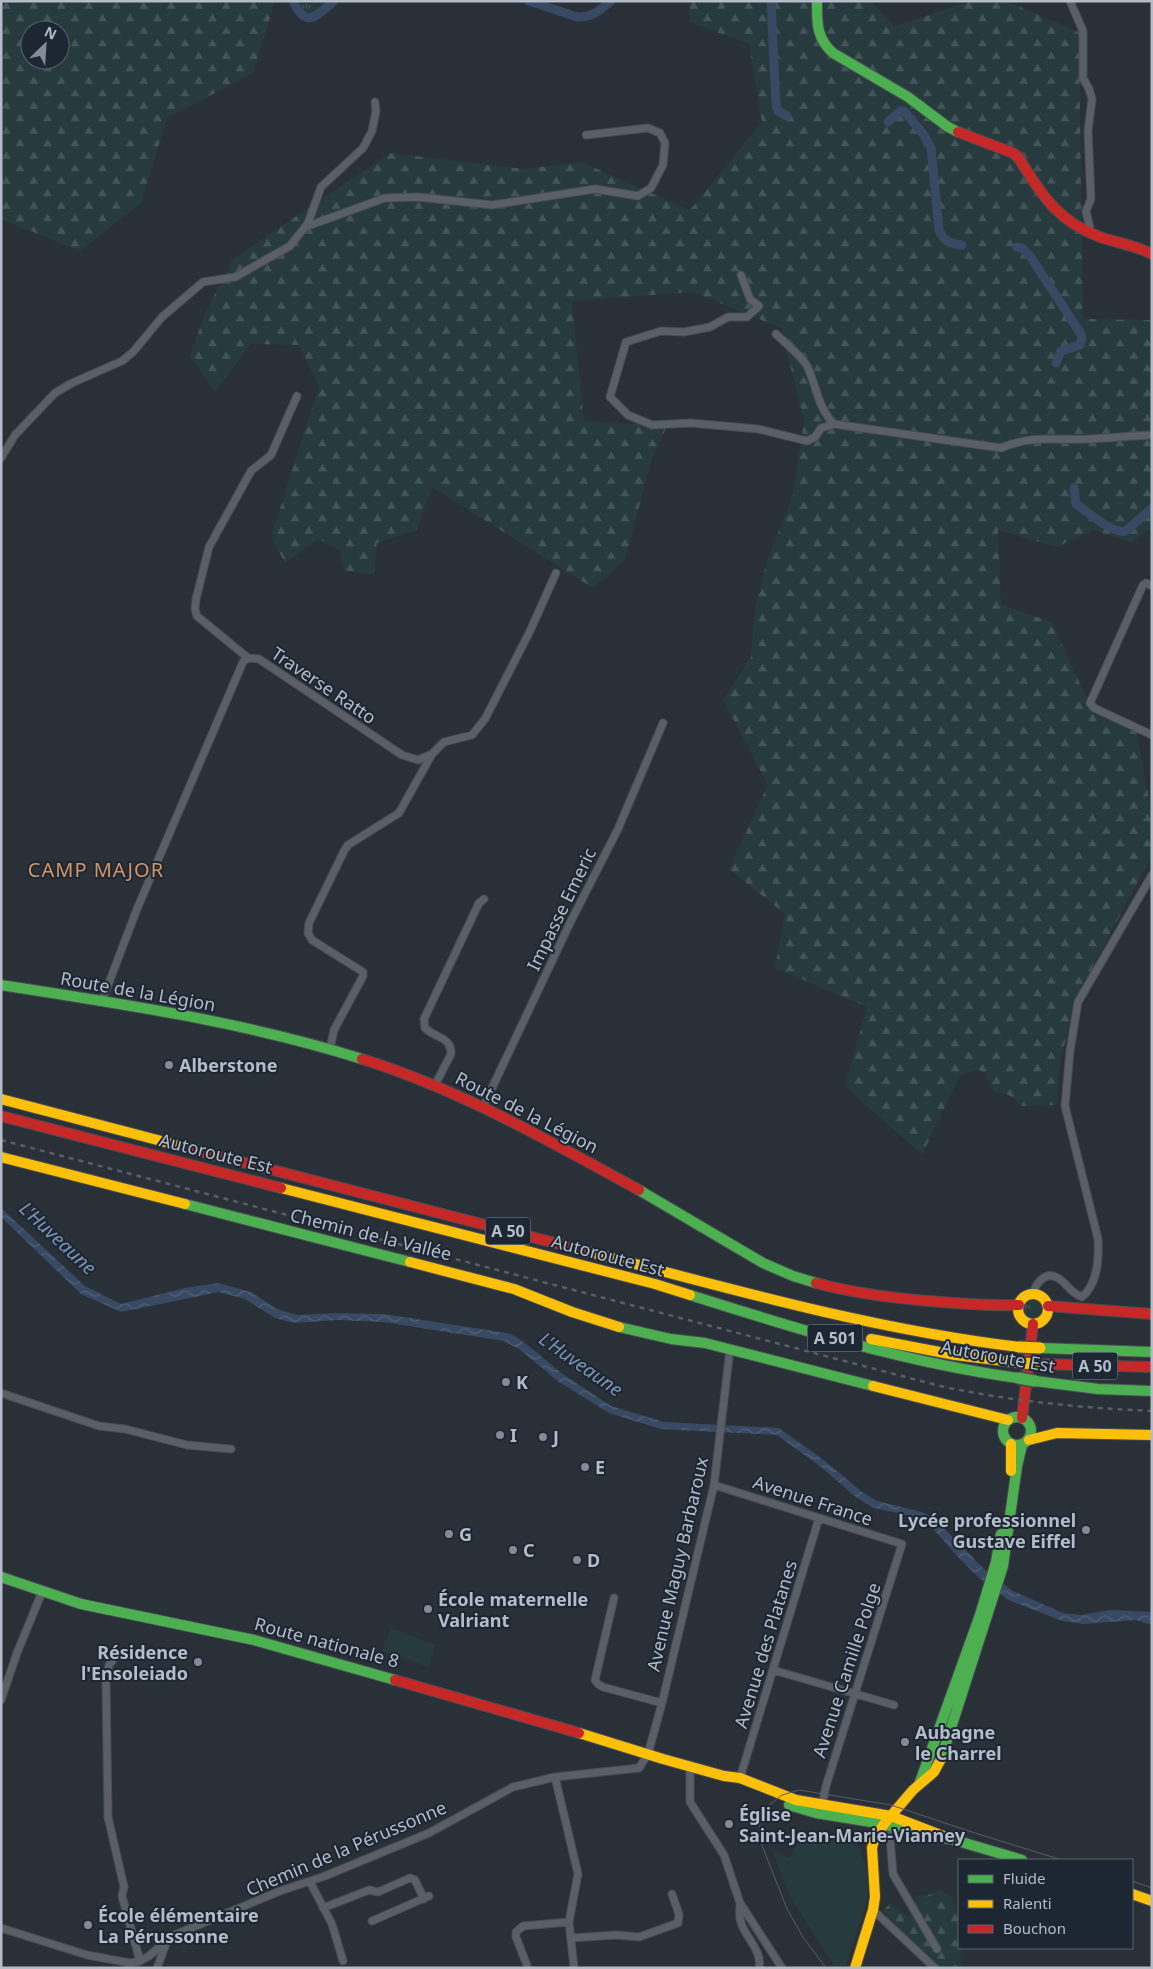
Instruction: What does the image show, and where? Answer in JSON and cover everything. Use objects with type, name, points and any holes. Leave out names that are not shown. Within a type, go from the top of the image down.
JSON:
[{"type":"main road","points":[[817,1],[819,37],[826,48],[908,97],[948,127],[1013,153],[1018,157],[1052,208],[1070,222],[1091,233],[1152,254]]},
{"type":"main road","name":"Route de la Légion","points":[[1,985],[102,1001],[259,1030],[330,1049],[435,1085],[483,1107],[644,1193],[774,1268],[846,1291],[874,1296],[982,1305],[1019,1306]]},
{"type":"main road","name":"Autoroute Est","points":[[1,1099],[817,1311],[898,1329],[954,1339],[1018,1347],[1152,1352]]},
{"type":"main road","name":"Autoroute Est","points":[[1,1116],[655,1284],[772,1321],[881,1350],[982,1373],[1098,1389],[1152,1391]]},
{"type":"main road","name":"Chemin de la Vallée","points":[[1,1157],[514,1289],[573,1312],[624,1328],[730,1349],[982,1414],[1006,1425]]},
{"type":"main road","name":"A 50","points":[[655,1284],[856,1336],[954,1355],[1020,1363],[1152,1367]]},
{"type":"main road","points":[[1033,1294],[1041,1296],[1048,1306],[1045,1318],[1041,1322],[1033,1324],[1022,1319],[1019,1314],[1019,1306],[1024,1298],[1033,1294]]},
{"type":"main road","points":[[1048,1306],[1152,1314]]},
{"type":"main road","points":[[855,1968],[873,1910],[875,1884],[872,1848],[874,1840],[920,1782],[934,1772],[943,1755],[1000,1564],[1013,1479],[1021,1443],[1032,1428],[1026,1420],[1033,1324]]},
{"type":"main road","points":[[1057,1433],[1026,1420],[1013,1418],[1006,1425],[1005,1438],[1021,1443],[1057,1433],[1152,1435]]},
{"type":"main road","name":"Route nationale 8","points":[[1,1577],[81,1604],[273,1645],[724,1776]]},
{"type":"main road","points":[[724,1776],[740,1778],[796,1800],[888,1822]]},
{"type":"main road","points":[[724,1776],[791,1806],[816,1813],[888,1822],[931,1830],[950,1840],[1018,1859]]},
{"type":"main road","points":[[1133,1894],[1152,1900]]},
{"type":"street","points":[[1070,1],[1082,31],[1083,78],[1090,89],[1092,99],[1088,131],[1090,199],[1086,211],[1091,233]]},
{"type":"street","points":[[1,458],[15,435],[55,393],[72,383],[122,362],[133,352],[162,317],[203,282],[235,278],[290,246],[305,227],[321,187],[363,148],[372,131],[376,111],[375,102]]},
{"type":"street","points":[[305,227],[385,198],[418,197],[492,204],[595,189],[638,196],[651,188],[663,165],[665,143],[660,133],[648,128],[586,135]]},
{"type":"street","points":[[741,275],[750,299],[759,306],[747,317],[728,317],[710,327],[684,332],[661,331],[626,342],[610,397],[628,415],[652,425],[691,423],[758,429],[807,441],[815,438],[821,428],[834,424],[1002,448],[1018,441],[1036,438],[1088,439],[1152,435]]},
{"type":"street","points":[[776,334],[808,366],[821,406],[826,416],[834,424]]},
{"type":"street","points":[[248,658],[197,616],[195,609],[196,600],[209,547],[251,471],[271,455],[297,396]]},
{"type":"street","name":"Traverse Ratto","points":[[102,1001],[137,909],[243,662],[248,658],[254,657],[258,659],[402,755],[418,760],[432,754],[444,742],[472,735],[485,719],[530,631],[556,574]]},
{"type":"street","points":[[1152,586],[1146,583],[1143,585],[1090,702],[1094,708],[1152,735]]},
{"type":"street","name":"Impasse Emeric","points":[[483,1107],[570,923],[618,828],[663,723]]},
{"type":"street","points":[[330,1049],[334,1030],[363,976],[362,972],[312,940],[308,933],[309,923],[348,845],[399,813],[432,754]]},
{"type":"street","points":[[1033,1294],[1034,1287],[1040,1279],[1049,1275],[1057,1277],[1073,1293],[1082,1297],[1090,1291],[1095,1275],[1099,1252],[1098,1239],[1065,1106],[1070,1051],[1078,1002],[1152,874]]},
{"type":"street","points":[[435,1085],[451,1054],[451,1049],[447,1041],[425,1028],[424,1019],[479,904],[484,899]]},
{"type":"street","name":"Avenue Maguy Barbaroux","points":[[644,1753],[662,1703],[714,1485],[730,1349]]},
{"type":"street","points":[[1,1393],[99,1426],[125,1429],[187,1445],[231,1449]]},
{"type":"street","name":"Avenue France","points":[[714,1485],[902,1544]]},
{"type":"street","name":"Avenue des Platanes","points":[[740,1778],[819,1518]]},
{"type":"street","name":"Avenue Camille Polge","points":[[822,1805],[854,1694],[902,1544]]},
{"type":"street","points":[[1,1700],[17,1653],[42,1592]]},
{"type":"street","points":[[614,1598],[595,1680],[604,1687],[662,1703]]},
{"type":"street","points":[[1,1928],[87,1955],[130,1963],[140,1961],[122,1896],[124,1887],[108,1817],[106,1682],[113,1660]]},
{"type":"street","points":[[773,1670],[894,1705]]},
{"type":"street","name":"Chemin de la Pérussonne","points":[[140,1961],[149,1956],[166,1940],[280,1891],[310,1882],[429,1833],[514,1787],[555,1777],[639,1768],[644,1753]]},
{"type":"street","points":[[690,1767],[690,1802],[724,1855],[740,1903],[782,1968]]},
{"type":"street","points":[[555,1777],[578,1874],[569,1922],[574,1968]]},
{"type":"street","points":[[888,1822],[893,1874],[937,1950]]},
{"type":"street","points":[[323,1908],[369,1890],[378,1892],[413,1878],[426,1897],[372,1921]]},
{"type":"street","points":[[310,1882],[332,1924],[343,1961]]},
{"type":"street","points":[[571,1938],[616,1935],[639,1936],[678,1923],[679,1914],[672,1894]]},
{"type":"street","points":[[740,1903],[740,1920],[758,1955],[758,1968]]},
{"type":"street","points":[[873,1910],[935,1968]]},
{"type":"street","points":[[528,1968],[516,1937],[516,1932],[519,1928],[523,1926],[569,1922]]},
{"type":"street","points":[[158,1968],[166,1940]]},
{"type":"green space","points":[[1,1],[275,1],[253,73],[167,118],[141,203],[80,251],[1,219]]},
{"type":"green space","points":[[298,1],[331,1],[313,14],[305,12]]},
{"type":"green space","points":[[690,1],[870,1],[895,26],[972,1],[1006,1],[1079,32],[1083,319],[1152,320],[1152,528],[1131,542],[1093,530],[1057,547],[998,530],[1001,605],[1052,622],[1091,708],[1137,732],[1152,818],[1152,855],[1074,1002],[1059,1069],[1057,1105],[1021,1106],[1009,1096],[994,1092],[985,1073],[978,1070],[960,1075],[922,1155],[845,1086],[867,1007],[775,968],[785,914],[729,869],[768,785],[723,700],[751,657],[755,607],[768,558],[793,495],[804,421],[781,328],[693,292],[572,301],[584,421],[667,426],[652,458],[625,560],[593,588],[432,487],[417,530],[377,543],[374,575],[344,570],[340,550],[318,539],[285,563],[271,537],[319,386],[299,345],[251,344],[215,392],[190,356],[206,311],[233,259],[390,153],[524,169],[581,162],[690,210],[762,122],[749,44],[689,22]]},
{"type":"green space","points":[[1033,1299],[1040,1302],[1043,1309],[1040,1316],[1033,1319],[1026,1316],[1023,1309],[1026,1302]]},
{"type":"green space","points":[[391,1628],[436,1645],[428,1667],[382,1651]]},
{"type":"green space","points":[[838,1831],[851,1838],[858,1846],[866,1869],[868,1893],[846,1965],[835,1968],[791,1898],[773,1854],[774,1851],[790,1858],[798,1842],[803,1844],[812,1836],[815,1841],[826,1836],[838,1836]]},
{"type":"green space","points":[[938,1889],[953,1898],[955,1910],[958,1912],[958,1949],[963,1949],[959,1963],[966,1968],[926,1968],[928,1958],[883,1911],[890,1903],[908,1917],[917,1910],[914,1895],[927,1896]]},
{"type":"water","points":[[1,1208],[85,1286],[121,1304],[185,1288],[218,1283],[251,1292],[277,1309],[298,1315],[338,1313],[384,1314],[511,1334],[564,1375],[611,1406],[664,1422],[779,1428],[825,1461],[862,1492],[877,1501],[922,1512],[935,1519],[986,1571],[1013,1591],[1063,1613],[1081,1615],[1110,1610],[1152,1612],[1152,1625],[1136,1620],[1084,1624],[1062,1621],[1008,1600],[978,1577],[928,1523],[920,1518],[874,1508],[857,1498],[821,1467],[777,1435],[661,1429],[609,1413],[559,1382],[519,1349],[504,1341],[383,1322],[338,1320],[294,1323],[275,1318],[245,1299],[219,1292],[121,1312],[81,1294],[1,1217]]},
{"type":"waterway","points":[[293,1],[302,15],[307,18],[317,15],[334,1]]},
{"type":"waterway","points":[[529,1],[577,17],[591,15],[611,1]]},
{"type":"waterway","points":[[771,1],[776,105],[778,111],[787,116]]},
{"type":"waterway","points":[[888,122],[900,111],[904,111],[924,135],[931,148],[939,230],[948,241],[962,245]]},
{"type":"waterway","points":[[1017,247],[1022,248],[1030,256],[1081,334],[1080,345],[1061,351],[1056,363]]},
{"type":"waterway","points":[[1074,488],[1076,504],[1114,530],[1126,531],[1152,508]]},
{"type":"tram line","points":[[826,1968],[803,1937],[787,1909],[761,1843],[760,1823],[768,1806],[782,1795],[799,1790],[891,1805],[1059,1859]]},
{"type":"tram line","points":[[1133,1881],[1152,1888]]},
{"type":"railway","points":[[1,1140],[940,1386],[1045,1403],[1152,1411]]},
{"type":"traffic: fast","points":[[817,1],[820,35],[823,42],[833,53],[908,97],[948,127],[958,132]]},
{"type":"traffic: fast","points":[[1,985],[138,1007],[228,1024],[273,1034],[362,1059]]},
{"type":"traffic: fast","points":[[639,1190],[763,1263],[793,1276],[816,1283]]},
{"type":"traffic: fast","points":[[185,1204],[410,1262]]},
{"type":"traffic: fast","points":[[690,1295],[852,1344],[976,1372],[1018,1378]]},
{"type":"traffic: fast","points":[[619,1327],[671,1339],[705,1343],[873,1386]]},
{"type":"traffic: fast","points":[[1040,1348],[1152,1352]]},
{"type":"traffic: fast","points":[[1018,1378],[1035,1381]]},
{"type":"traffic: fast","points":[[1035,1381],[1098,1389],[1152,1391]]},
{"type":"traffic: fast","points":[[1017,1417],[1027,1421],[1031,1431],[1027,1441],[1017,1445],[1007,1441],[1003,1431],[1007,1421],[1017,1417]]},
{"type":"traffic: fast","points":[[941,1759],[1003,1566],[1017,1466],[1022,1445]]},
{"type":"traffic: fast","points":[[920,1782],[980,1615],[996,1562],[1001,1534]]},
{"type":"traffic: fast","points":[[1,1577],[81,1604],[254,1640],[395,1680]]},
{"type":"traffic: fast","points":[[789,1805],[816,1813],[884,1824],[930,1837],[951,1839],[1019,1859]]},
{"type":"traffic: slow","points":[[1,1099],[188,1148]]},
{"type":"traffic: slow","points":[[1,1157],[185,1204]]},
{"type":"traffic: slow","points":[[281,1188],[655,1284],[690,1295]]},
{"type":"traffic: slow","points":[[582,1250],[745,1293],[853,1318],[908,1330],[1019,1347]]},
{"type":"traffic: slow","points":[[410,1262],[514,1289],[572,1312],[619,1327]]},
{"type":"traffic: slow","points":[[1033,1294],[1043,1299],[1048,1309],[1043,1319],[1033,1324],[1023,1319],[1018,1309],[1023,1299],[1033,1294]]},
{"type":"traffic: slow","points":[[871,1339],[955,1355],[1020,1363]]},
{"type":"traffic: slow","points":[[1019,1347],[1040,1348]]},
{"type":"traffic: slow","points":[[1020,1363],[1037,1364]]},
{"type":"traffic: slow","points":[[873,1386],[1008,1420]]},
{"type":"traffic: slow","points":[[1029,1440],[1057,1433],[1152,1435]]},
{"type":"traffic: slow","points":[[1011,1444],[1011,1471]]},
{"type":"traffic: slow","points":[[579,1733],[663,1759],[724,1776],[740,1778],[796,1800],[891,1816],[951,1839]]},
{"type":"traffic: slow","points":[[855,1968],[873,1910],[875,1897],[872,1848],[874,1840],[884,1824],[913,1790],[934,1772],[941,1759]]},
{"type":"traffic: slow","points":[[1133,1894],[1152,1901]]},
{"type":"traffic: jam","points":[[958,132],[1013,153],[1018,157],[1034,183],[1052,205],[1072,223],[1100,237],[1133,246],[1152,254]]},
{"type":"traffic: jam","points":[[362,1059],[469,1101],[538,1135],[639,1190]]},
{"type":"traffic: jam","points":[[1,1116],[281,1188]]},
{"type":"traffic: jam","points":[[188,1148],[582,1250]]},
{"type":"traffic: jam","points":[[816,1283],[863,1293],[910,1299],[980,1305],[1019,1305]]},
{"type":"traffic: jam","points":[[1048,1306],[1152,1314]]},
{"type":"traffic: jam","points":[[1022,1418],[1033,1324]]},
{"type":"traffic: jam","points":[[1037,1364],[1152,1367]]},
{"type":"traffic: jam","points":[[395,1680],[579,1733]]},
{"type":"place","name":"Alberstone","points":[[169,1065]]},
{"type":"place","name":"K","points":[[506,1382]]},
{"type":"place","name":"I","points":[[500,1435]]},
{"type":"place","name":"J","points":[[543,1437]]},
{"type":"place","name":"E","points":[[585,1467]]},
{"type":"place","name":"Lycée professionnel Gustave Eiffel","points":[[1086,1530]]},
{"type":"place","name":"G","points":[[449,1534]]},
{"type":"place","name":"C","points":[[513,1550]]},
{"type":"place","name":"D","points":[[577,1560]]},
{"type":"place","name":"École maternelle Valriant","points":[[428,1609]]},
{"type":"place","name":"Résidence l'Ensoleiado","points":[[198,1662]]},
{"type":"place","name":"Aubagne le Charrel","points":[[905,1742]]},
{"type":"place","name":"Église Saint-Jean-Marie-Vianney","points":[[729,1824]]},
{"type":"place","name":"École élémentaire La Pérussonne","points":[[88,1925]]},
{"type":"district","name":"CAMP MAJOR","points":[[96,869]]},
{"type":"water label","name":"L'Huveaune","points":[[58,1238]]},
{"type":"water label","name":"L'Huveaune","points":[[581,1364]]}]
